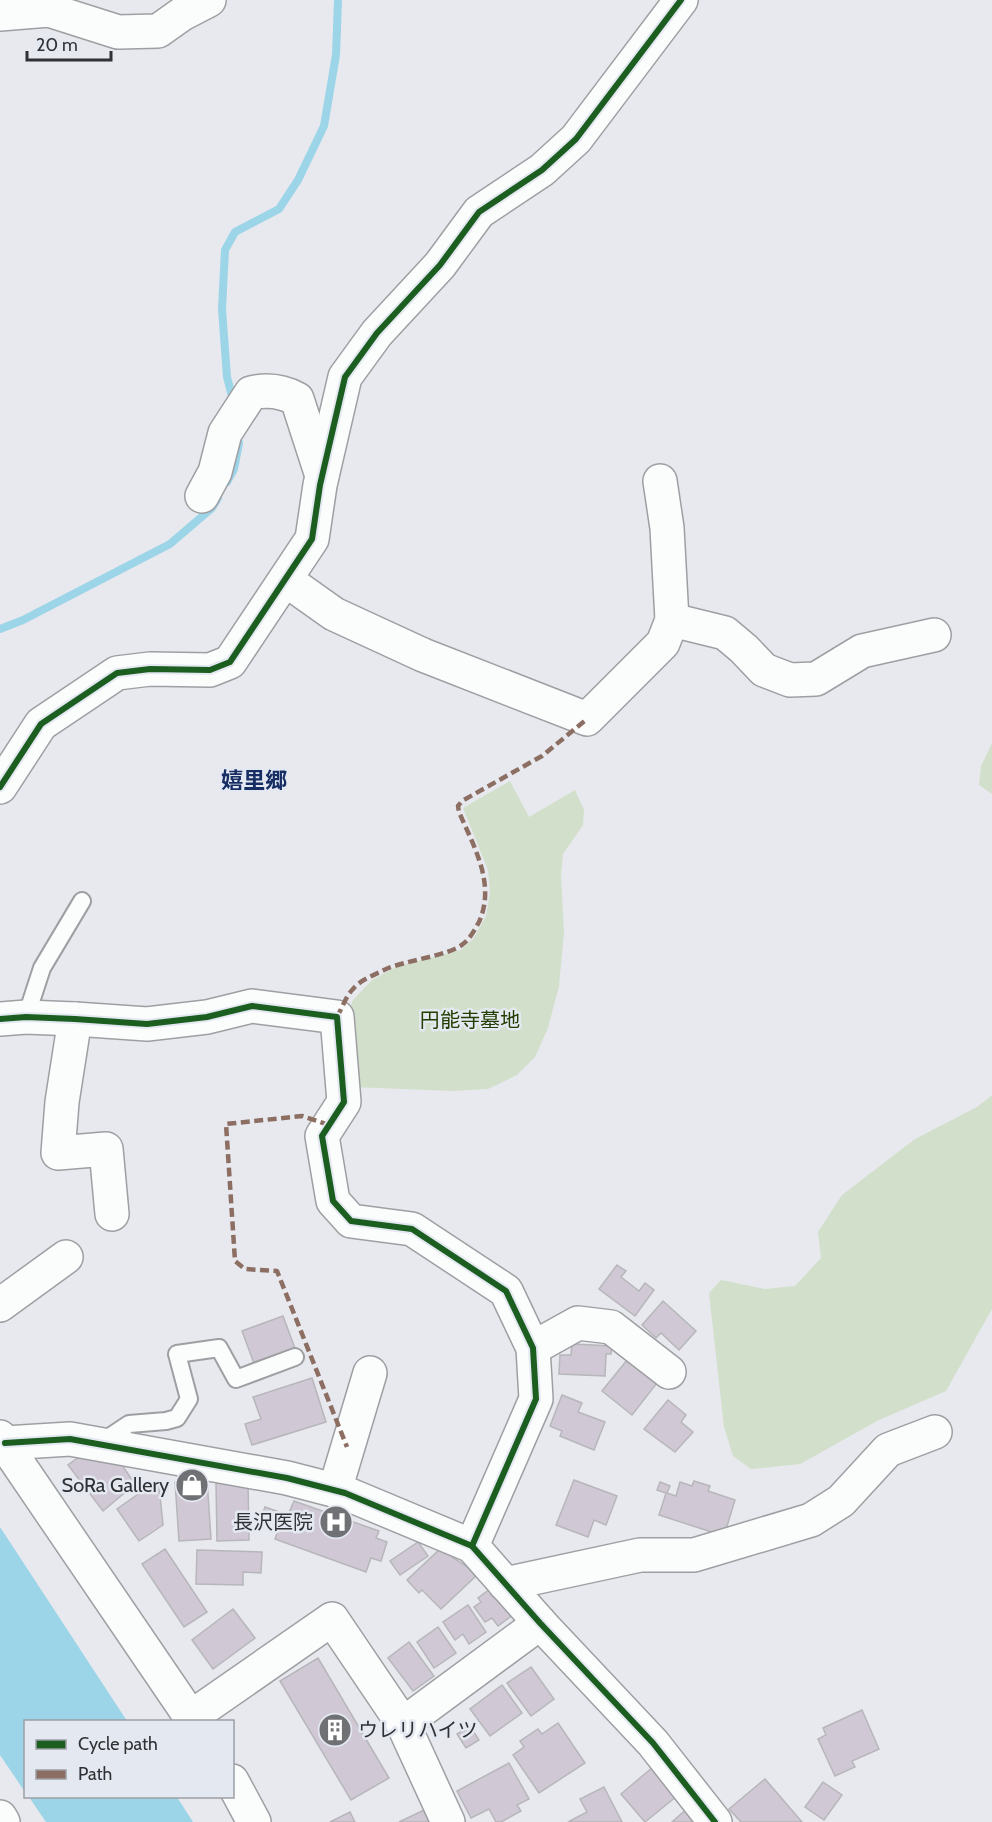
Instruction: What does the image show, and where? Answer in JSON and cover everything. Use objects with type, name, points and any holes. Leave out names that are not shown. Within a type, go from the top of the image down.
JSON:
[{"type":"street","points":[[94,0],[116,10],[195,7]]},
{"type":"street","points":[[0,787],[41,724],[117,673],[150,669],[210,670],[230,662],[312,539],[322,478],[345,377],[377,333],[440,265],[479,212],[542,170],[576,139],[681,0]]},
{"type":"street","points":[[0,14],[49,10],[118,32],[158,31],[195,7]]},
{"type":"street","points":[[202,496],[215,472],[225,433],[251,393],[262,390],[285,393],[297,399],[322,478]]},
{"type":"street","points":[[286,580],[334,614],[423,655],[587,719],[663,643],[672,620],[667,528],[660,481]]},
{"type":"street","points":[[672,620],[725,633],[764,670],[790,680],[816,679],[862,651],[934,635]]},
{"type":"street","points":[[13,1018],[147,1024],[207,1017],[252,1006],[337,1017],[344,1102],[322,1136],[333,1201],[351,1221],[412,1229],[506,1291],[533,1348],[536,1399],[472,1546]]},
{"type":"street","points":[[75,1019],[62,1102],[58,1153],[106,1149],[112,1214]]},
{"type":"street","points":[[0,1305],[66,1257]]},
{"type":"street","points":[[533,1348],[578,1323],[611,1327],[669,1372]]},
{"type":"street","points":[[335,1490],[369,1373]]},
{"type":"street","points":[[505,1584],[640,1555],[694,1555],[811,1520],[841,1501],[888,1450],[935,1432]]},
{"type":"street","points":[[2,1440],[70,1439],[287,1478],[335,1490],[472,1546],[540,1623],[653,1743],[715,1822]]},
{"type":"street","points":[[2,1440],[192,1719],[332,1619],[403,1724],[448,1822]]},
{"type":"street","points":[[403,1724],[540,1623]]},
{"type":"street","points":[[234,1785],[254,1822]]},
{"type":"street","points":[[0,1817],[3,1822]]},
{"type":"lane","points":[[13,1018],[82,901]]},
{"type":"lane","points":[[98,1444],[129,1424],[177,1418],[189,1399],[177,1354],[219,1348],[236,1379],[294,1357]]},
{"type":"green space","points":[[992,743],[992,794],[979,785],[981,766]]},
{"type":"green space","name":"円能寺墓地","points":[[510,781],[529,817],[575,790],[584,810],[583,825],[563,854],[561,875],[564,932],[559,986],[548,1028],[535,1057],[517,1075],[488,1089],[453,1091],[352,1087],[346,1018],[353,1000],[372,980],[398,966],[461,950],[473,939],[486,916],[490,892],[488,870],[463,808]]},
{"type":"green space","points":[[992,1095],[992,1309],[946,1391],[879,1420],[800,1464],[751,1469],[733,1456],[724,1427],[709,1293],[721,1280],[765,1289],[795,1286],[821,1258],[818,1232],[842,1195],[915,1139],[977,1107]]},
{"type":"water","points":[[0,1527],[126,1720],[24,1720],[24,1791],[0,1755]]},
{"type":"water","points":[[30,1798],[178,1798],[193,1822],[46,1822]]},
{"type":"building","points":[[617,1265],[626,1271],[621,1277],[639,1291],[645,1283],[654,1290],[635,1316],[599,1289]]},
{"type":"building","points":[[663,1301],[696,1331],[679,1350],[661,1333],[656,1338],[642,1325]]},
{"type":"building","points":[[283,1316],[296,1351],[255,1366],[242,1331]]},
{"type":"building","points":[[572,1344],[612,1346],[611,1354],[606,1354],[605,1376],[559,1374],[560,1355],[571,1355]]},
{"type":"building","points":[[627,1360],[657,1383],[632,1415],[602,1391]]},
{"type":"building","points":[[312,1378],[326,1422],[252,1445],[245,1424],[261,1419],[253,1397]]},
{"type":"building","points":[[562,1395],[582,1403],[578,1412],[605,1422],[594,1450],[560,1436],[562,1431],[550,1426]]},
{"type":"building","points":[[668,1400],[686,1415],[681,1422],[693,1432],[675,1452],[644,1429]]},
{"type":"building","points":[[79,1457],[122,1465],[135,1484],[103,1511],[68,1465]]},
{"type":"building","points":[[207,1479],[211,1539],[179,1541],[175,1482]]},
{"type":"building","points":[[574,1480],[617,1496],[606,1525],[594,1520],[588,1537],[556,1525]]},
{"type":"building","points":[[694,1481],[710,1486],[708,1491],[735,1500],[724,1536],[659,1515],[666,1493],[657,1490],[660,1482],[670,1486],[667,1493],[676,1496],[680,1482],[692,1486]]},
{"type":"building","points":[[248,1482],[249,1540],[217,1541],[216,1483]]},
{"type":"building","points":[[159,1486],[163,1525],[139,1541],[117,1509],[147,1488]]},
{"type":"building","points":[[294,1501],[379,1531],[376,1538],[387,1542],[381,1561],[371,1558],[366,1572],[275,1539],[280,1525],[261,1518],[265,1507],[288,1515]]},
{"type":"building","points":[[418,1542],[428,1556],[400,1575],[390,1561]]},
{"type":"building","points":[[165,1549],[207,1612],[184,1627],[142,1564]]},
{"type":"building","points":[[440,1549],[478,1574],[441,1609],[422,1590],[419,1593],[407,1580]]},
{"type":"building","points":[[197,1550],[262,1552],[261,1573],[243,1572],[243,1585],[196,1584]]},
{"type":"building","points":[[494,1586],[514,1614],[498,1626],[492,1618],[485,1622],[474,1607],[481,1602],[478,1598]]},
{"type":"building","points":[[468,1605],[486,1632],[469,1644],[463,1634],[455,1640],[443,1622]]},
{"type":"building","points":[[233,1609],[255,1638],[213,1669],[192,1640]]},
{"type":"building","points":[[438,1627],[456,1653],[434,1668],[417,1642]]},
{"type":"building","points":[[409,1642],[434,1676],[413,1691],[388,1658]]},
{"type":"building","name":"ウレリハイツ","points":[[318,1658],[389,1778],[351,1800],[280,1681]]},
{"type":"building","points":[[531,1667],[554,1699],[531,1716],[507,1683]]},
{"type":"building","points":[[502,1685],[522,1713],[490,1736],[470,1709]]},
{"type":"building","points":[[862,1710],[879,1749],[852,1761],[855,1767],[835,1776],[818,1739],[826,1735],[823,1728]]},
{"type":"building","points":[[558,1723],[585,1763],[539,1793],[513,1755],[524,1747],[520,1741],[538,1729],[542,1734]]},
{"type":"building","points":[[470,1726],[479,1740],[466,1748],[457,1734]]},
{"type":"building","points":[[509,1763],[529,1799],[517,1805],[521,1811],[501,1822],[496,1822],[489,1809],[471,1818],[457,1791]]},
{"type":"building","points":[[653,1767],[677,1796],[645,1822],[621,1794]]},
{"type":"building","points":[[765,1779],[802,1822],[741,1822],[729,1809]]},
{"type":"building","points":[[823,1782],[842,1795],[824,1820],[805,1807]]},
{"type":"building","points":[[604,1787],[622,1822],[568,1822],[587,1812],[580,1799]]},
{"type":"building","points":[[689,1807],[698,1822],[672,1822]]},
{"type":"building","points":[[424,1810],[430,1822],[399,1822]]},
{"type":"building","points":[[350,1812],[355,1822],[330,1822]]},
{"type":"waterway","points":[[234,404],[227,377],[222,309],[225,250],[235,232],[279,209],[298,180],[324,126],[336,55],[338,0]]},
{"type":"waterway","points":[[227,482],[234,469],[239,443]]},
{"type":"waterway","points":[[0,629],[23,620],[170,544],[212,508],[218,498]]},
{"type":"marked path","points":[[337,1017],[346,999],[363,980],[393,967],[448,952],[468,939],[479,922],[484,908],[484,880],[481,866],[458,806],[462,801],[542,756],[587,719]]},
{"type":"marked path","points":[[329,1125],[302,1116],[226,1124],[235,1261],[245,1269],[277,1271],[347,1447]]},
{"type":"cycle path","points":[[0,787],[41,724],[117,673],[150,669],[210,670],[230,662],[312,539],[320,485],[345,377],[377,333],[440,265],[479,212],[542,170],[576,139],[681,0]]},
{"type":"cycle path","points":[[0,1019],[26,1017],[147,1024],[207,1017],[252,1006],[337,1017],[344,1102],[322,1136],[333,1201],[351,1221],[412,1229],[506,1291],[533,1348],[536,1399],[472,1546]]},
{"type":"cycle path","points":[[5,1443],[70,1439],[287,1478],[345,1493],[472,1546],[540,1623],[653,1743],[715,1822]]},
{"type":"place","name":"SoRa Gallery","points":[[192,1485]]},
{"type":"place","name":"長沢医院","points":[[336,1522]]},
{"type":"place","name":"ウレリハイツ","points":[[335,1730]]},
{"type":"district","name":"嬉里郷","points":[[254,780]]}]
